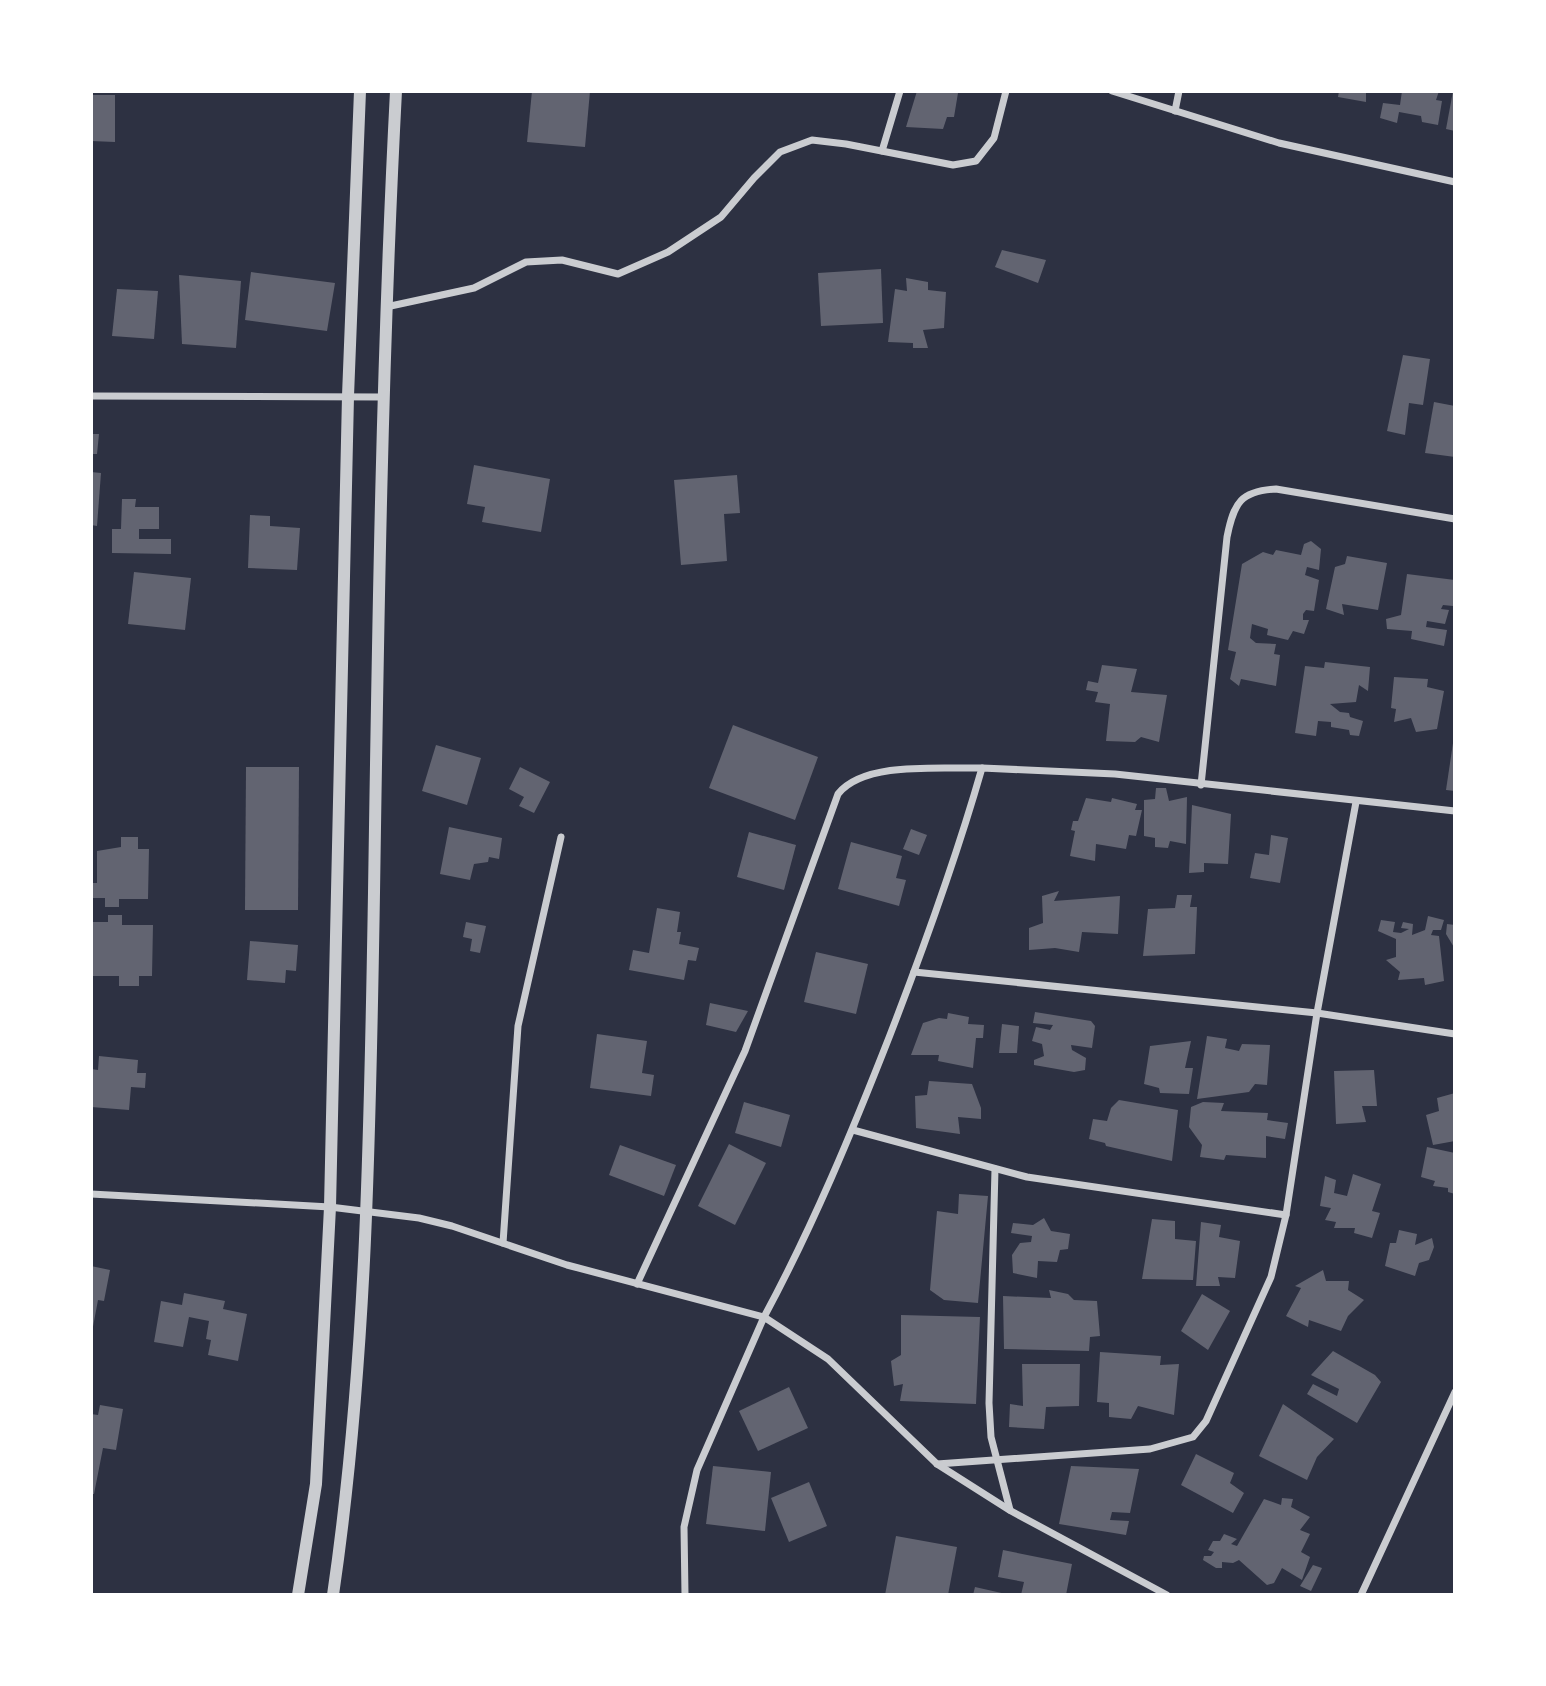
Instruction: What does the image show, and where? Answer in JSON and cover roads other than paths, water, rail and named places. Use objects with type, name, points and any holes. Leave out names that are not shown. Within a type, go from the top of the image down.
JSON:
[{"type":"street","points":[[298,1595],[316,1484],[330,1207],[348,396],[360,91]]},
{"type":"street","points":[[333,1595],[349,1487],[368,1210],[382,397],[396,91]]},
{"type":"street","points":[[882,151],[900,91]]},
{"type":"street","points":[[386,307],[474,288],[526,262],[562,260],[618,274],[668,251],[721,217],[780,152],[812,141],[953,165],[976,161],[994,138],[1006,91]]},
{"type":"street","points":[[1112,91],[1279,143],[1455,182]]},
{"type":"street","points":[[1175,111],[1180,91]]},
{"type":"street","points":[[91,396],[382,397]]},
{"type":"street","points":[[1201,785],[1227,537],[1231,518],[1241,500],[1253,490],[1276,489],[1455,519]]},
{"type":"street","points":[[685,1595],[684,1527],[696,1470],[764,1317],[804,1243],[853,1130],[914,972],[965,827],[982,768]]},
{"type":"street","points":[[637,1284],[744,1051],[838,794],[845,785],[882,771],[982,768],[1115,774],[1455,811]]},
{"type":"street","points":[[937,1464],[1150,1449],[1193,1437],[1206,1421],[1258,1308],[1270,1277],[1286,1216],[1317,1013],[1356,802]]},
{"type":"street","points":[[503,1243],[518,1026],[526,978],[561,837]]},
{"type":"street","points":[[914,972],[1317,1013],[1455,1034]]},
{"type":"street","points":[[853,1130],[995,1169],[1097,1189],[1286,1216]]},
{"type":"street","points":[[995,1169],[989,1403],[991,1437],[1011,1511]]},
{"type":"street","points":[[91,1194],[368,1210],[452,1226],[567,1265],[764,1317],[828,1359],[937,1464],[1011,1511],[1167,1595]]},
{"type":"street","points":[[1361,1595],[1455,1392]]}]
